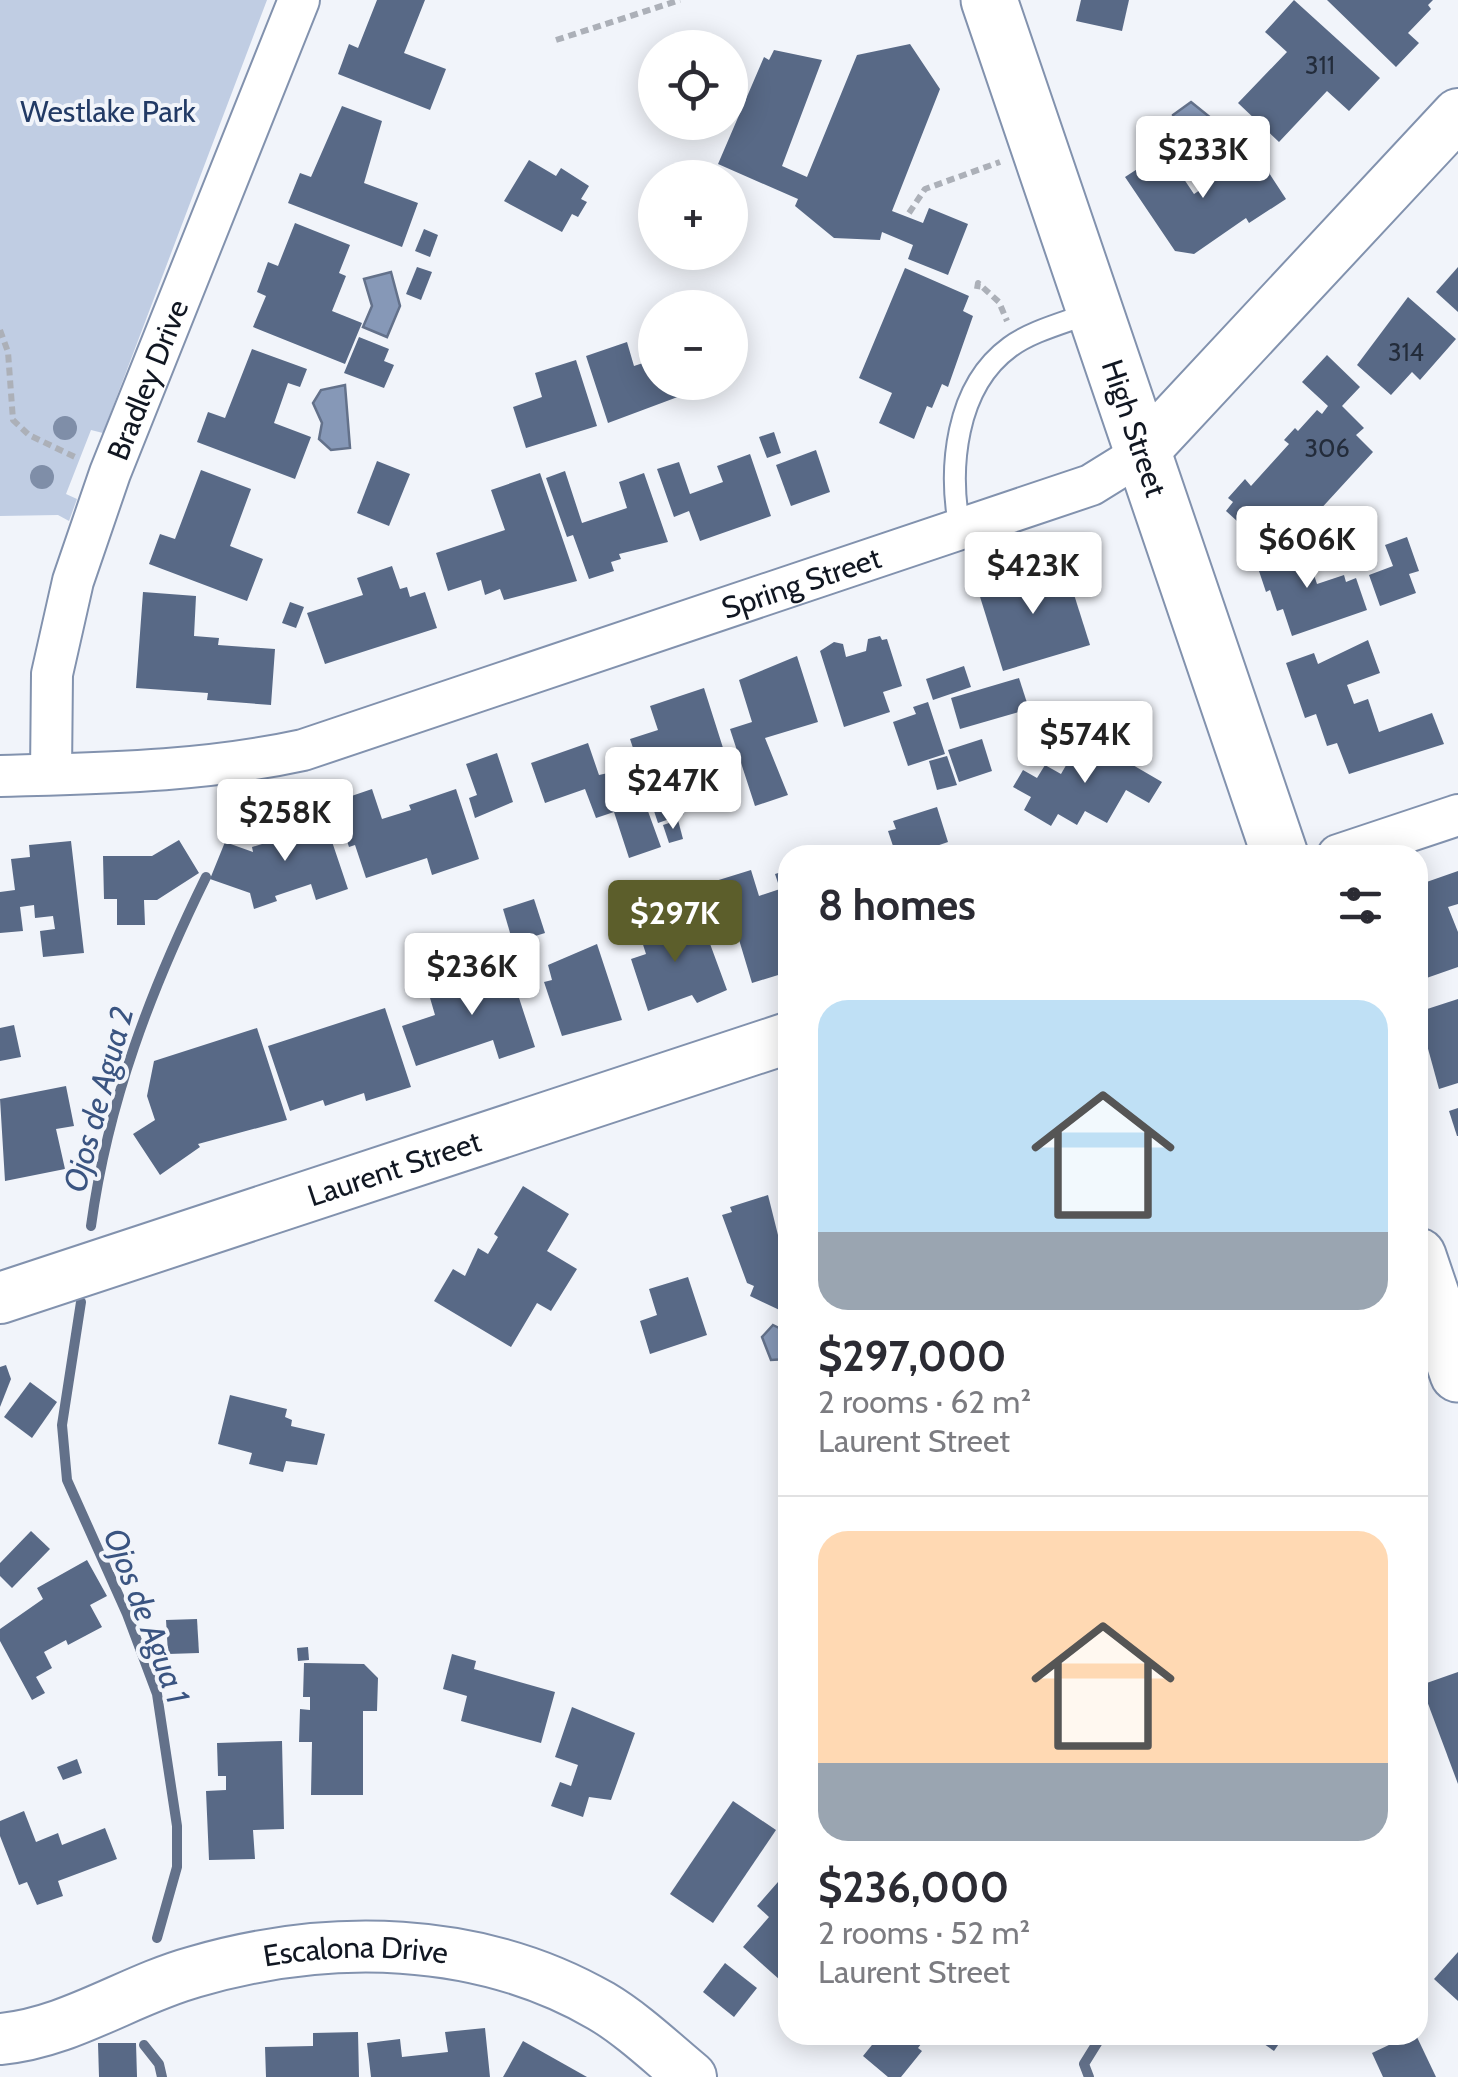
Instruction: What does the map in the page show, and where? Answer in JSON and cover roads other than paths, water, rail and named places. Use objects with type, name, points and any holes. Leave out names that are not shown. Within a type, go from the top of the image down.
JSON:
[{"type":"main road","name":"High Street","points":[[989,0],[1277,845]]},
{"type":"main road","points":[[1428,1286],[1458,1374]]},
{"type":"street","name":"Bradley Drive","points":[[51,774],[52,674],[74,581],[110,473],[299,0]]},
{"type":"street","name":"Spring Street","points":[[0,776],[231,766],[304,750],[664,625],[1104,480],[1142,454],[1458,114]]},
{"type":"street","points":[[1368,845],[1458,815]]},
{"type":"street","name":"Laurent Street","points":[[0,1298],[778,1041]]},
{"type":"street","name":"Escalona Drive","points":[[0,2038],[34,2034],[192,1972],[253,1956],[364,1945],[434,1951],[545,1977],[604,2008],[691,2077]]},
{"type":"lane","points":[[960,530],[952,491],[953,456],[976,389],[996,359],[1013,344],[1095,311]]},
{"type":"waterway","name":"Ojos de Agua 2","points":[[91,1226],[108,1134],[134,1047],[167,961],[206,877]]},
{"type":"waterway","name":"Ojos de Agua 1","points":[[81,1302],[62,1425],[67,1480],[127,1614],[157,1694],[177,1826],[177,1867],[157,1938]]},
{"type":"waterway","name":"Ojos de Agua 1","points":[[144,2045],[159,2064],[162,2077]]},
{"type":"waterway","points":[[1089,2077],[1084,2064],[1096,2045]]},
{"type":"park label","name":"Westlake Park","points":[[108,111]]}]
